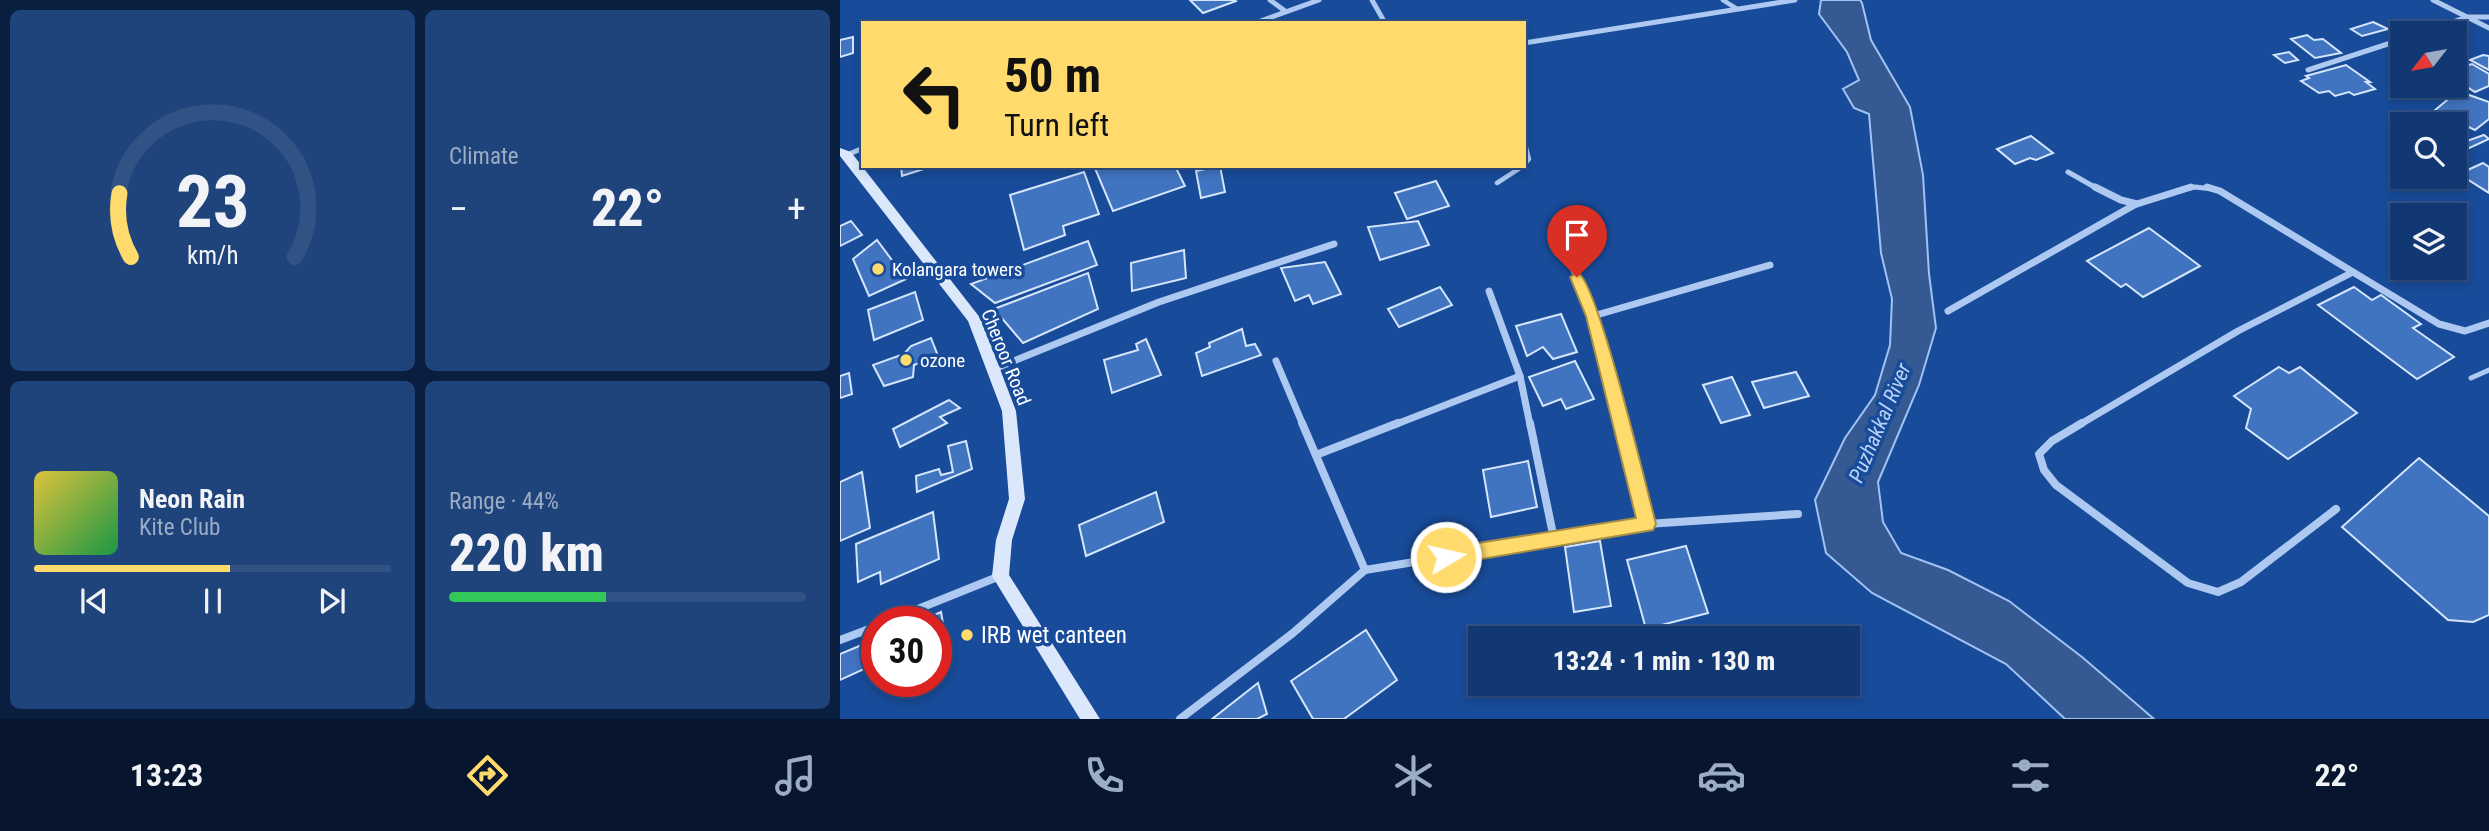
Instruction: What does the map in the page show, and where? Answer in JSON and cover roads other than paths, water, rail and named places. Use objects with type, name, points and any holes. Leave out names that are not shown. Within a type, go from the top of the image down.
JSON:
[{"type":"main road","name":"Cheroor Road","points":[[843,154],[974,319],[994,369],[1009,411],[1017,499],[1004,540],[1000,576]]},
{"type":"main road","points":[[1000,576],[1091,719]]},
{"type":"street","points":[[1270,0],[1285,11]]},
{"type":"street","points":[[1260,21],[1319,0]]},
{"type":"street","points":[[1372,0],[1383,21]]},
{"type":"street","points":[[1526,43],[1795,0]]},
{"type":"street","points":[[2433,0],[2489,28]]},
{"type":"street","points":[[2455,21],[2467,17],[2489,17]]},
{"type":"street","points":[[2308,70],[2390,43]]},
{"type":"street","points":[[843,154],[861,149]]},
{"type":"street","points":[[2068,172],[2125,202],[2136,204]]},
{"type":"street","points":[[1948,312],[2136,204],[2188,187],[2206,186],[2220,191],[2439,324],[2465,331],[2489,323]]},
{"type":"street","points":[[994,369],[1159,302],[1334,244]]},
{"type":"street","points":[[1569,258],[1593,316],[1647,524]]},
{"type":"street","points":[[1593,316],[1770,265]]},
{"type":"street","points":[[2336,509],[2241,582],[2218,592],[2188,583],[2056,485],[2044,470],[2039,454],[2052,440],[2246,327],[2301,296],[2353,272]]},
{"type":"street","points":[[1489,291],[1520,376],[1554,539]]},
{"type":"street","points":[[1276,361],[1365,570]]},
{"type":"street","points":[[1316,455],[1520,376]]},
{"type":"street","points":[[1180,719],[1293,633],[1365,570],[1647,524],[1798,514]]},
{"type":"street","points":[[925,606],[1000,576]]},
{"type":"street","points":[[840,640],[861,632]]},
{"type":"lane","points":[[1723,0],[1737,9]]},
{"type":"lane","points":[[1497,183],[1521,168]]},
{"type":"lane","points":[[2471,379],[2489,370]]},
{"type":"water","name":"Puzhakkal River","points":[[1821,0],[1860,0],[1862,3],[1871,40],[1910,107],[1923,175],[1929,274],[1936,328],[1919,385],[1878,482],[1883,522],[1901,553],[1948,570],[2009,601],[2082,657],[2154,719],[2065,719],[2006,664],[1872,593],[1826,553],[1815,500],[1845,438],[1875,395],[1890,345],[1892,299],[1881,253],[1869,114],[1854,108],[1843,89],[1859,80],[1847,52],[1819,14]]},
{"type":"place","name":"Kolangara towers","points":[[878,269]]},
{"type":"place","name":"ozone","points":[[906,360]]},
{"type":"place","name":"IRB wet canteen","points":[[967,635]]}]
